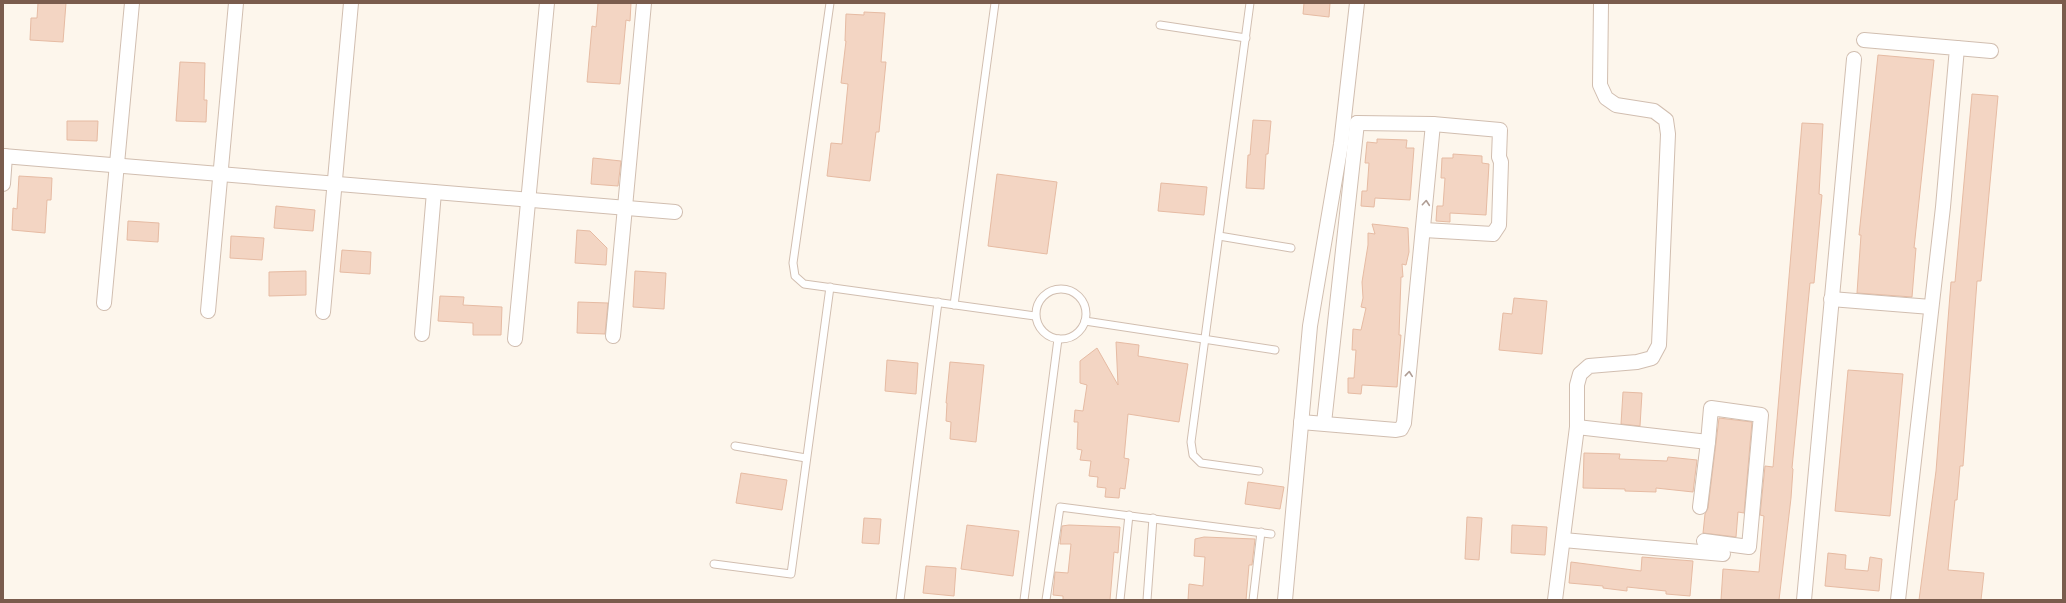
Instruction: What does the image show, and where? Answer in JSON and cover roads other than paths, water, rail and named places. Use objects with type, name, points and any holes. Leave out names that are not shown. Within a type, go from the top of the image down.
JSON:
[{"type":"street","points":[[104,303],[132,3]]},
{"type":"street","points":[[208,311],[236,3]]},
{"type":"street","points":[[323,312],[351,3]]},
{"type":"street","points":[[515,339],[547,3]]},
{"type":"street","points":[[613,336],[644,3]]},
{"type":"street","points":[[1285,600],[1310,326],[1341,144],[1357,3]]},
{"type":"street","points":[[1555,600],[1577,427],[1577,385],[1580,374],[1589,366],[1637,362],[1652,358],[1659,345],[1668,134],[1666,120],[1654,111],[1616,104],[1606,98],[1600,85],[1601,3]]},
{"type":"street","points":[[1864,40],[1991,51]]},
{"type":"street","points":[[1898,600],[1932,308],[1957,48]]},
{"type":"street","points":[[1804,600],[1854,59]]},
{"type":"street","points":[[1341,144],[1357,123]]},
{"type":"street","points":[[1357,123],[1433,124],[1500,130],[1499,157],[1501,162],[1499,225],[1493,234],[1424,230]]},
{"type":"street","points":[[1324,423],[1357,123]]},
{"type":"street","points":[[1301,422],[1396,430],[1401,429],[1405,412],[1424,230],[1433,124]]},
{"type":"street","points":[[3,184],[4,156],[675,212]]},
{"type":"street","points":[[422,334],[434,192]]},
{"type":"street","points":[[1831,299],[1932,308]]},
{"type":"street","points":[[1700,507],[1711,408],[1761,415],[1749,547],[1704,541]]},
{"type":"street","points":[[1577,427],[1708,442]]},
{"type":"street","points":[[1563,540],[1723,554]]},
{"type":"lane","points":[[830,3],[794,263],[795,276],[804,284],[1035,316]]},
{"type":"lane","points":[[954,305],[995,3]]},
{"type":"lane","points":[[1250,3],[1191,442],[1193,455],[1201,463],[1259,471]]},
{"type":"lane","points":[[1160,25],[1246,38]]},
{"type":"lane","points":[[1219,236],[1291,248]]},
{"type":"lane","points":[[714,564],[791,574],[830,287]]},
{"type":"lane","points":[[1063,290],[1072,292],[1081,300],[1086,312],[1085,321],[1081,329],[1075,335],[1067,339],[1058,339],[1043,332],[1038,325],[1035,316],[1040,300],[1046,294],[1063,290]]},
{"type":"lane","points":[[900,600],[938,302]]},
{"type":"lane","points":[[1085,321],[1275,350]]},
{"type":"lane","points":[[1024,600],[1058,339]]},
{"type":"lane","points":[[735,446],[806,458]]},
{"type":"lane","points":[[1046,600],[1060,507],[1271,534]]},
{"type":"lane","points":[[1120,600],[1129,515]]},
{"type":"lane","points":[[1147,600],[1153,518]]},
{"type":"lane","points":[[1253,600],[1261,532]]}]
